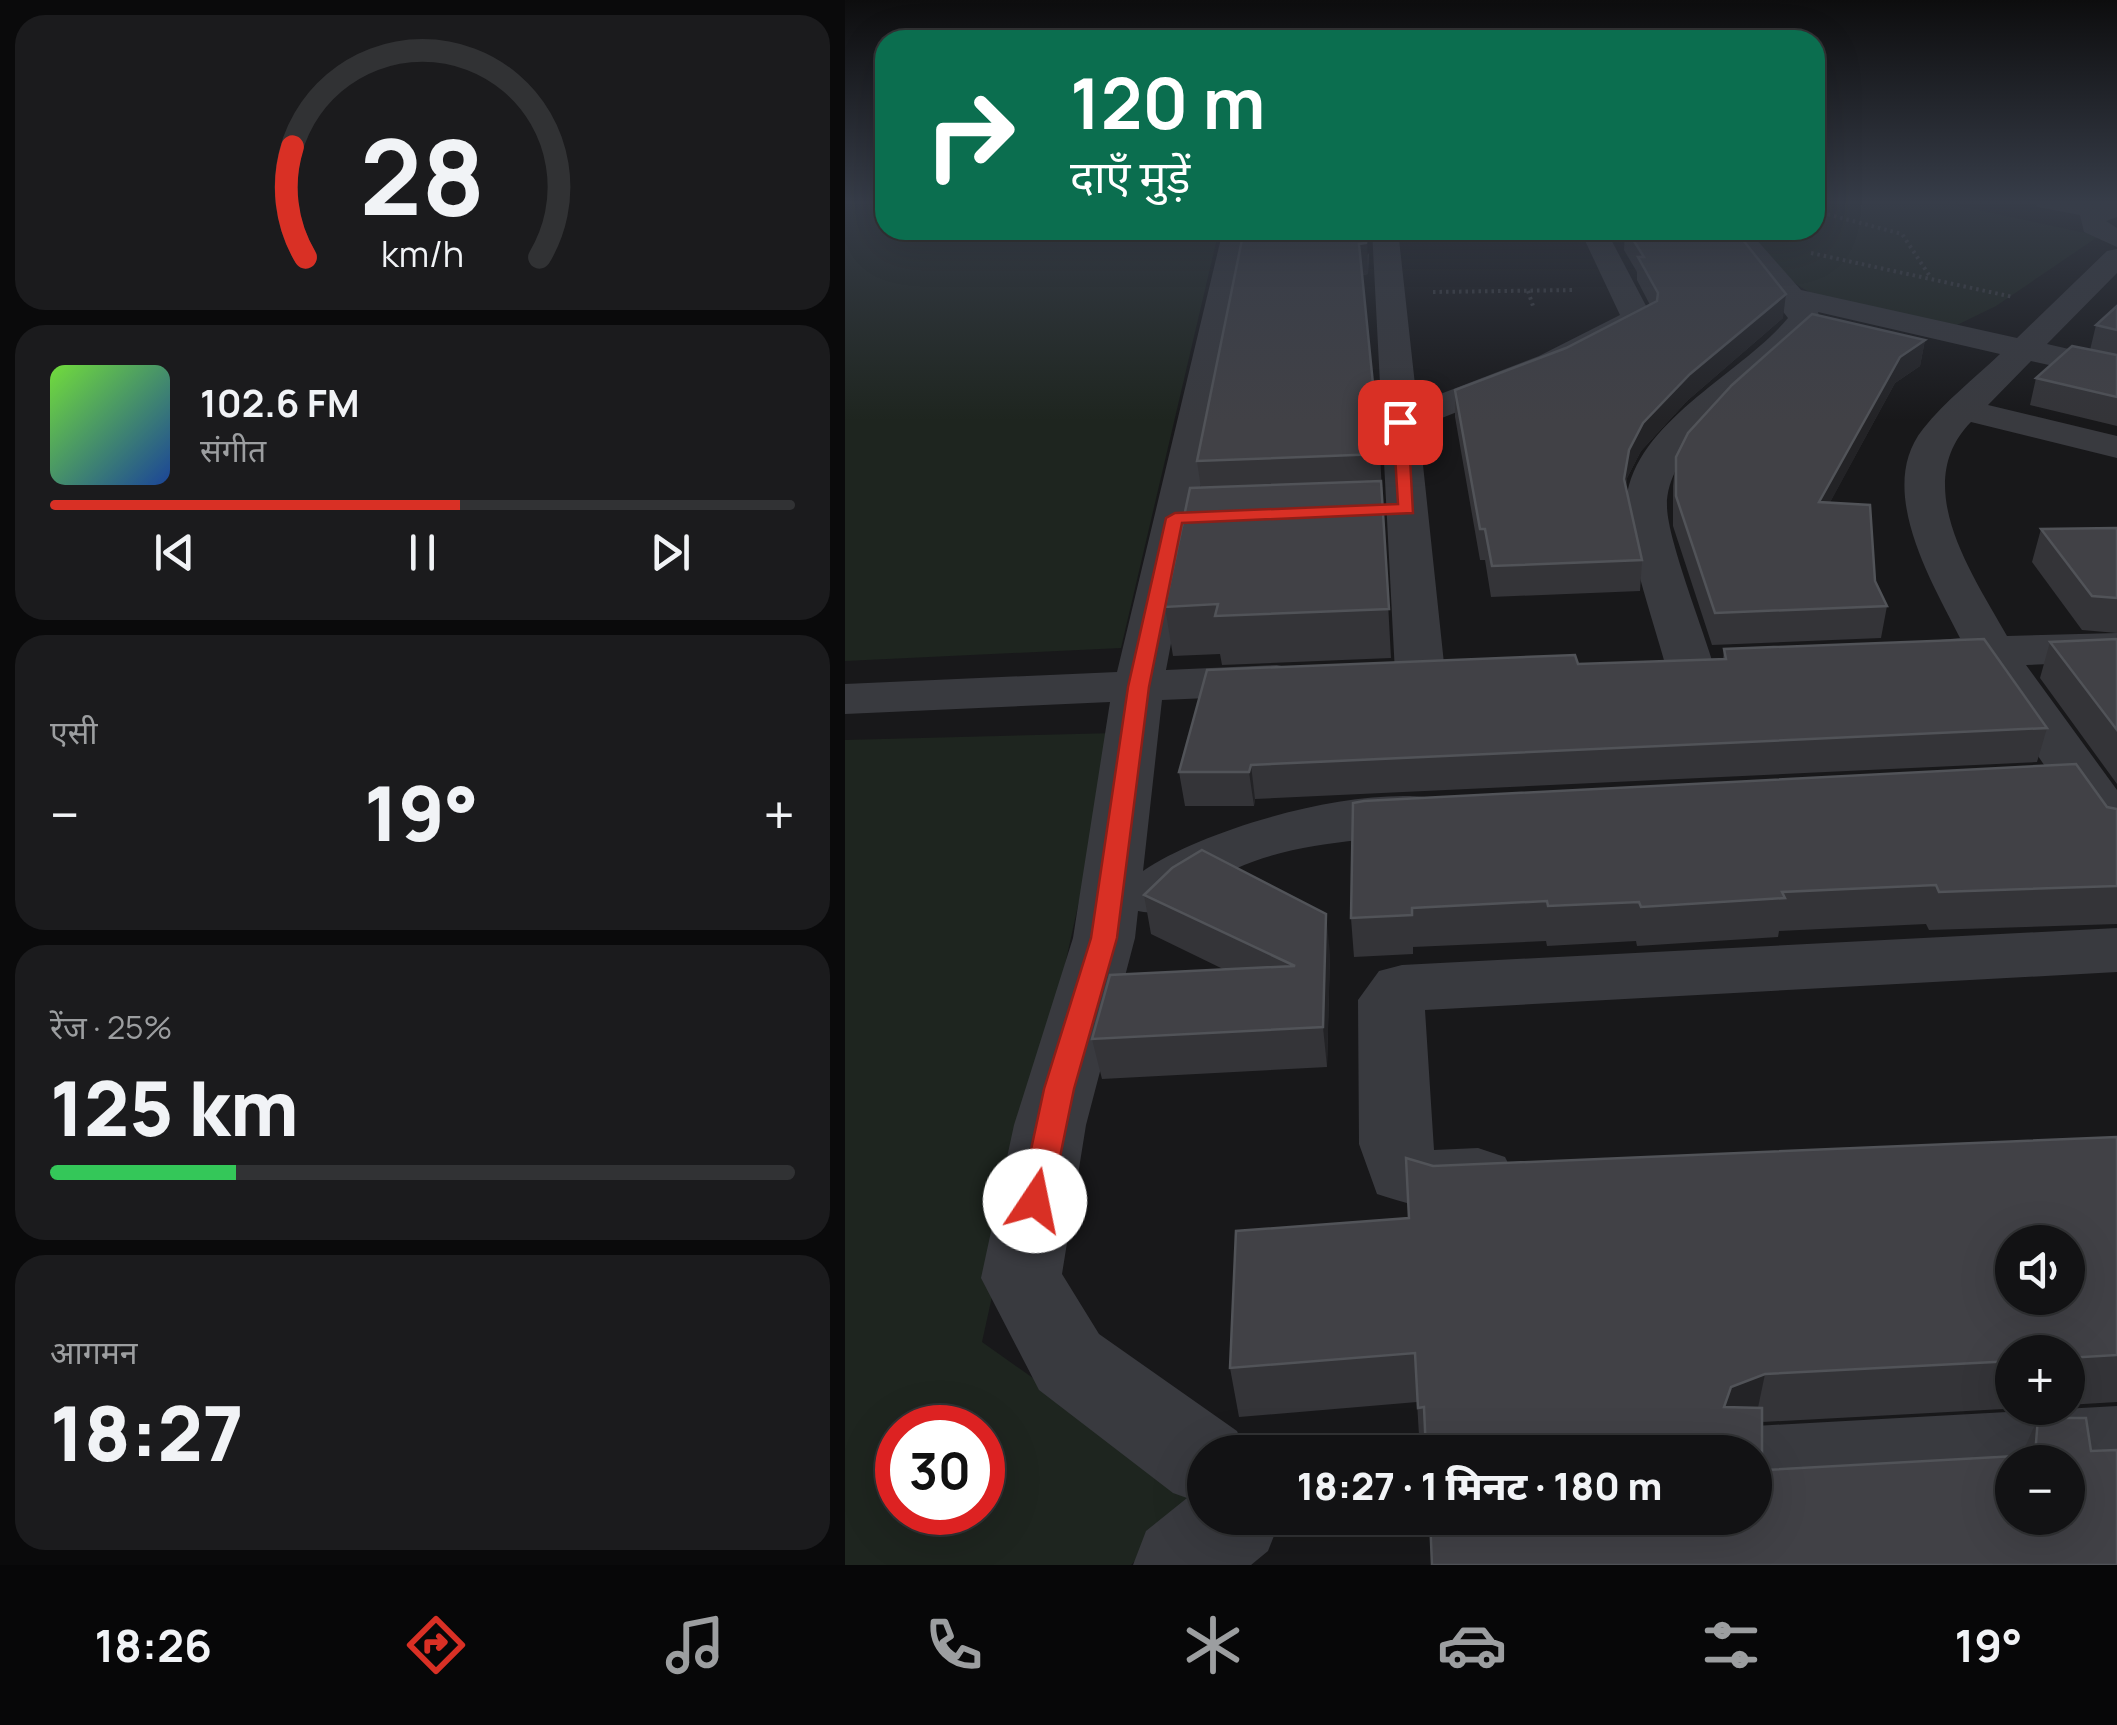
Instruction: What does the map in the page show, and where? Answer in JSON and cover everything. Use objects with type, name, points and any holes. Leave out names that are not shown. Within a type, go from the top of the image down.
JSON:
[{"type":"street","points":[[1187,1449],[1069,1362],[1021,1278],[1050,1125],[1104,938],[1138,687],[1194,517],[1240,275]]},
{"type":"street","points":[[1387,275],[1400,422],[1387,510],[1420,674]]},
{"type":"street","points":[[1400,422],[1551,363],[1637,319],[1615,275]]},
{"type":"street","points":[[1689,663],[1646,509],[1645,488],[1651,470],[1666,450],[1800,325],[1804,314],[1770,275]]},
{"type":"street","points":[[2102,799],[1991,650],[1939,553],[1922,488],[1937,435],[2019,351],[2080,312],[2105,275]]},
{"type":"street","points":[[1789,297],[2117,370]]},
{"type":"street","points":[[1961,410],[2117,447]]},
{"type":"street","points":[[1877,655],[2117,647]]},
{"type":"street","points":[[845,698],[1326,678]]},
{"type":"street","points":[[2022,783],[2102,799]]},
{"type":"street","points":[[1104,938],[1155,890],[1205,858],[1291,832],[1366,816],[1485,810]]},
{"type":"street","points":[[1531,1176],[1434,1181],[1403,1172],[1397,1144],[1391,1000],[1402,988],[2117,950]]},
{"type":"street","points":[[1772,1469],[2117,1449]]},
{"type":"street","points":[[1180,1565],[1215,1535]]},
{"type":"path","points":[[1915,275],[2080,312]]},
{"type":"path","points":[[1929,275],[1932,279]]},
{"type":"path","points":[[1390,292],[1622,290]]},
{"type":"path","points":[[1528,291],[1533,309]]},
{"type":"shaded area","points":[[845,275],[1208,275],[1121,648],[845,661]]},
{"type":"shaded area","points":[[1782,275],[2042,275],[1996,306],[1957,325],[1818,298]]},
{"type":"shaded area","points":[[1116,733],[982,1342],[1187,1487],[1187,1509],[1131,1565],[845,1565],[845,740]]},
{"type":"building","points":[[1235,275],[1362,275],[1380,454],[1197,461]]},
{"type":"building","points":[[1648,275],[1771,275],[1786,294],[1690,374],[1643,423],[1629,450],[1624,479],[1642,560],[1492,566],[1485,529],[1480,529],[1455,390],[1566,348],[1657,301],[1658,293]]},
{"type":"building","points":[[2117,306],[2117,330],[2096,325]]},
{"type":"building","points":[[1812,314],[1925,340],[1900,357],[1819,502],[1870,505],[1875,581],[1887,606],[1715,613],[1676,496],[1676,457],[1688,433],[1732,385]]},
{"type":"building","points":[[2072,346],[2117,355],[2117,397],[2036,378]]},
{"type":"building","points":[[1381,481],[1389,609],[1215,616],[1218,604],[1165,607],[1190,488]]},
{"type":"building","points":[[2117,528],[2117,598],[2092,596],[2041,529]]},
{"type":"building","points":[[1984,639],[2047,728],[1251,765],[1249,772],[1179,772],[1207,670],[1575,655],[1578,664],[1726,659],[1724,649]]},
{"type":"building","points":[[2117,639],[2117,730],[2050,642]]},
{"type":"building","points":[[2076,764],[2107,807],[2117,809],[2117,886],[1939,892],[1936,885],[1782,892],[1785,898],[1641,907],[1639,902],[1548,906],[1547,901],[1412,908],[1412,915],[1351,918],[1353,803]]},
{"type":"building","points":[[1202,850],[1326,914],[1323,1027],[1092,1039],[1110,975],[1295,966],[1144,895],[1172,868]]},
{"type":"building","points":[[2117,1137],[2117,1355],[2085,1357],[2085,1335],[1995,1335],[1995,1362],[1765,1374],[1731,1387],[1724,1407],[1762,1408],[1762,1435],[1425,1435],[1424,1407],[1418,1408],[1415,1353],[1230,1368],[1236,1231],[1409,1218],[1406,1158],[1433,1166]]},
{"type":"building","points":[[2086,1418],[2091,1451],[2117,1450],[2117,1565],[1432,1565],[1431,1535],[1772,1535],[1772,1470],[1995,1457],[1995,1535],[2085,1535],[2085,1445],[2036,1445],[2037,1425],[2085,1425]]},
{"type":"route","points":[[1035,1201],[1059,1089],[1104,938],[1138,687],[1175,518],[1407,509],[1400,422]]}]
